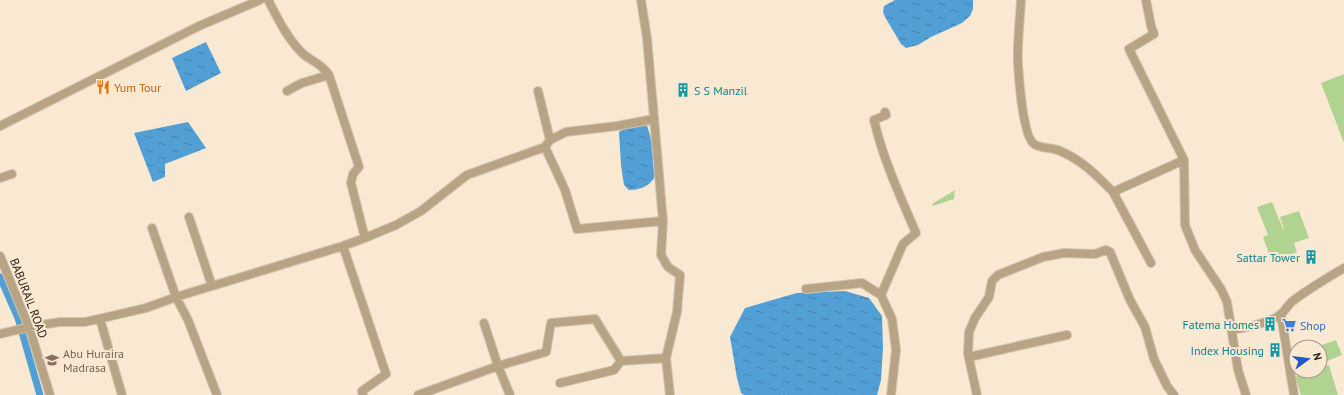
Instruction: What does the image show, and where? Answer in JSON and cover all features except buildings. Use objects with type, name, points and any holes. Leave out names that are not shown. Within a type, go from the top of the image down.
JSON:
[{"type":"street","points":[[0,126],[199,26],[260,0]]},
{"type":"street","points":[[268,0],[292,41],[303,54],[323,66],[329,75],[360,167],[353,174],[351,183],[365,238]]},
{"type":"street","points":[[641,0],[647,38],[663,222],[661,255],[668,267],[680,275],[677,312],[666,358],[670,395]]},
{"type":"street","points":[[1021,0],[1018,63],[1022,108],[1029,140],[1034,144],[1059,150],[1092,170],[1113,192],[1151,263]]},
{"type":"street","points":[[1146,0],[1154,34],[1130,48],[1184,160],[1185,225],[1195,250],[1227,302],[1238,370],[1246,395]]},
{"type":"street","points":[[287,91],[302,83],[329,75]]},
{"type":"street","points":[[538,91],[547,143],[565,190],[577,229],[663,222]]},
{"type":"street","points":[[881,295],[903,244],[916,233],[898,192],[878,137],[874,120],[886,115],[885,112]]},
{"type":"street","points":[[3,334],[29,327],[60,322],[85,322],[146,308],[176,297],[343,246],[396,225],[421,211],[467,175],[547,143],[566,132],[617,126],[654,118]]},
{"type":"street","points":[[1113,192],[1184,160]]},
{"type":"street","points":[[0,178],[12,174]]},
{"type":"street","points":[[189,217],[212,286]]},
{"type":"street","points":[[152,228],[176,297],[188,320],[217,395]]},
{"type":"street","points":[[343,246],[386,374],[362,391],[363,395]]},
{"type":"street","points":[[976,395],[969,357],[969,332],[975,318],[989,297],[992,281],[998,275],[1044,257],[1064,253],[1095,254],[1106,250],[1110,252],[1130,300],[1145,327],[1154,359],[1167,386],[1174,395]]},
{"type":"street","name":"BABURAIL ROAD","points":[[0,256],[29,327],[50,395]]},
{"type":"street","points":[[1231,329],[1241,329],[1252,326],[1281,315],[1292,301],[1344,268]]},
{"type":"street","points":[[806,289],[862,283],[881,295],[892,319],[896,350],[890,395]]},
{"type":"street","points":[[1281,315],[1294,395]]},
{"type":"street","points":[[100,319],[122,395]]},
{"type":"street","points":[[418,395],[498,366],[546,352],[551,323],[595,319],[621,361]]},
{"type":"street","points":[[484,324],[498,366],[510,395]]},
{"type":"street","points":[[969,357],[1067,335]]},
{"type":"street","points":[[560,383],[614,370],[621,361],[666,358]]},
{"type":"green space","points":[[1344,74],[1344,143],[1321,83]]},
{"type":"green space","points":[[955,190],[954,199],[933,206],[932,204]]},
{"type":"green space","points":[[1272,202],[1283,229],[1280,217],[1299,211],[1309,238],[1294,243],[1297,252],[1272,262],[1263,237],[1268,235],[1257,207]]},
{"type":"green space","points":[[1336,340],[1342,355],[1328,361],[1328,343]]},
{"type":"green space","points":[[1328,365],[1338,395],[1301,395],[1296,379],[1328,379]]},
{"type":"water","points":[[895,0],[973,0],[973,9],[970,16],[962,23],[931,37],[918,45],[906,48],[901,44],[883,12],[884,6]]},
{"type":"water","points":[[206,42],[221,73],[186,91],[172,58]]},
{"type":"water","points":[[188,122],[206,148],[165,164],[165,177],[153,182],[134,133]]},
{"type":"water","points":[[633,126],[647,126],[654,152],[656,167],[654,178],[649,184],[640,189],[629,190],[624,185],[619,132]]},
{"type":"water","points":[[845,291],[869,298],[882,316],[883,348],[881,380],[877,395],[744,395],[741,393],[730,337],[745,308],[797,293]]},
{"type":"waterway","points":[[0,277],[18,318],[40,395]]},
{"type":"place","name":"Yum Tour","points":[[103,87]]},
{"type":"place","name":"S S Manzil","points":[[683,90]]},
{"type":"place","name":"Sattar Tower","points":[[1311,257]]},
{"type":"place","name":"Fatema Homes","points":[[1270,324]]},
{"type":"place","name":"Shop","points":[[1289,325]]},
{"type":"place","name":"Index Housing","points":[[1275,350]]},
{"type":"place","name":"Abu Huraira Madrasa","points":[[52,360]]}]
